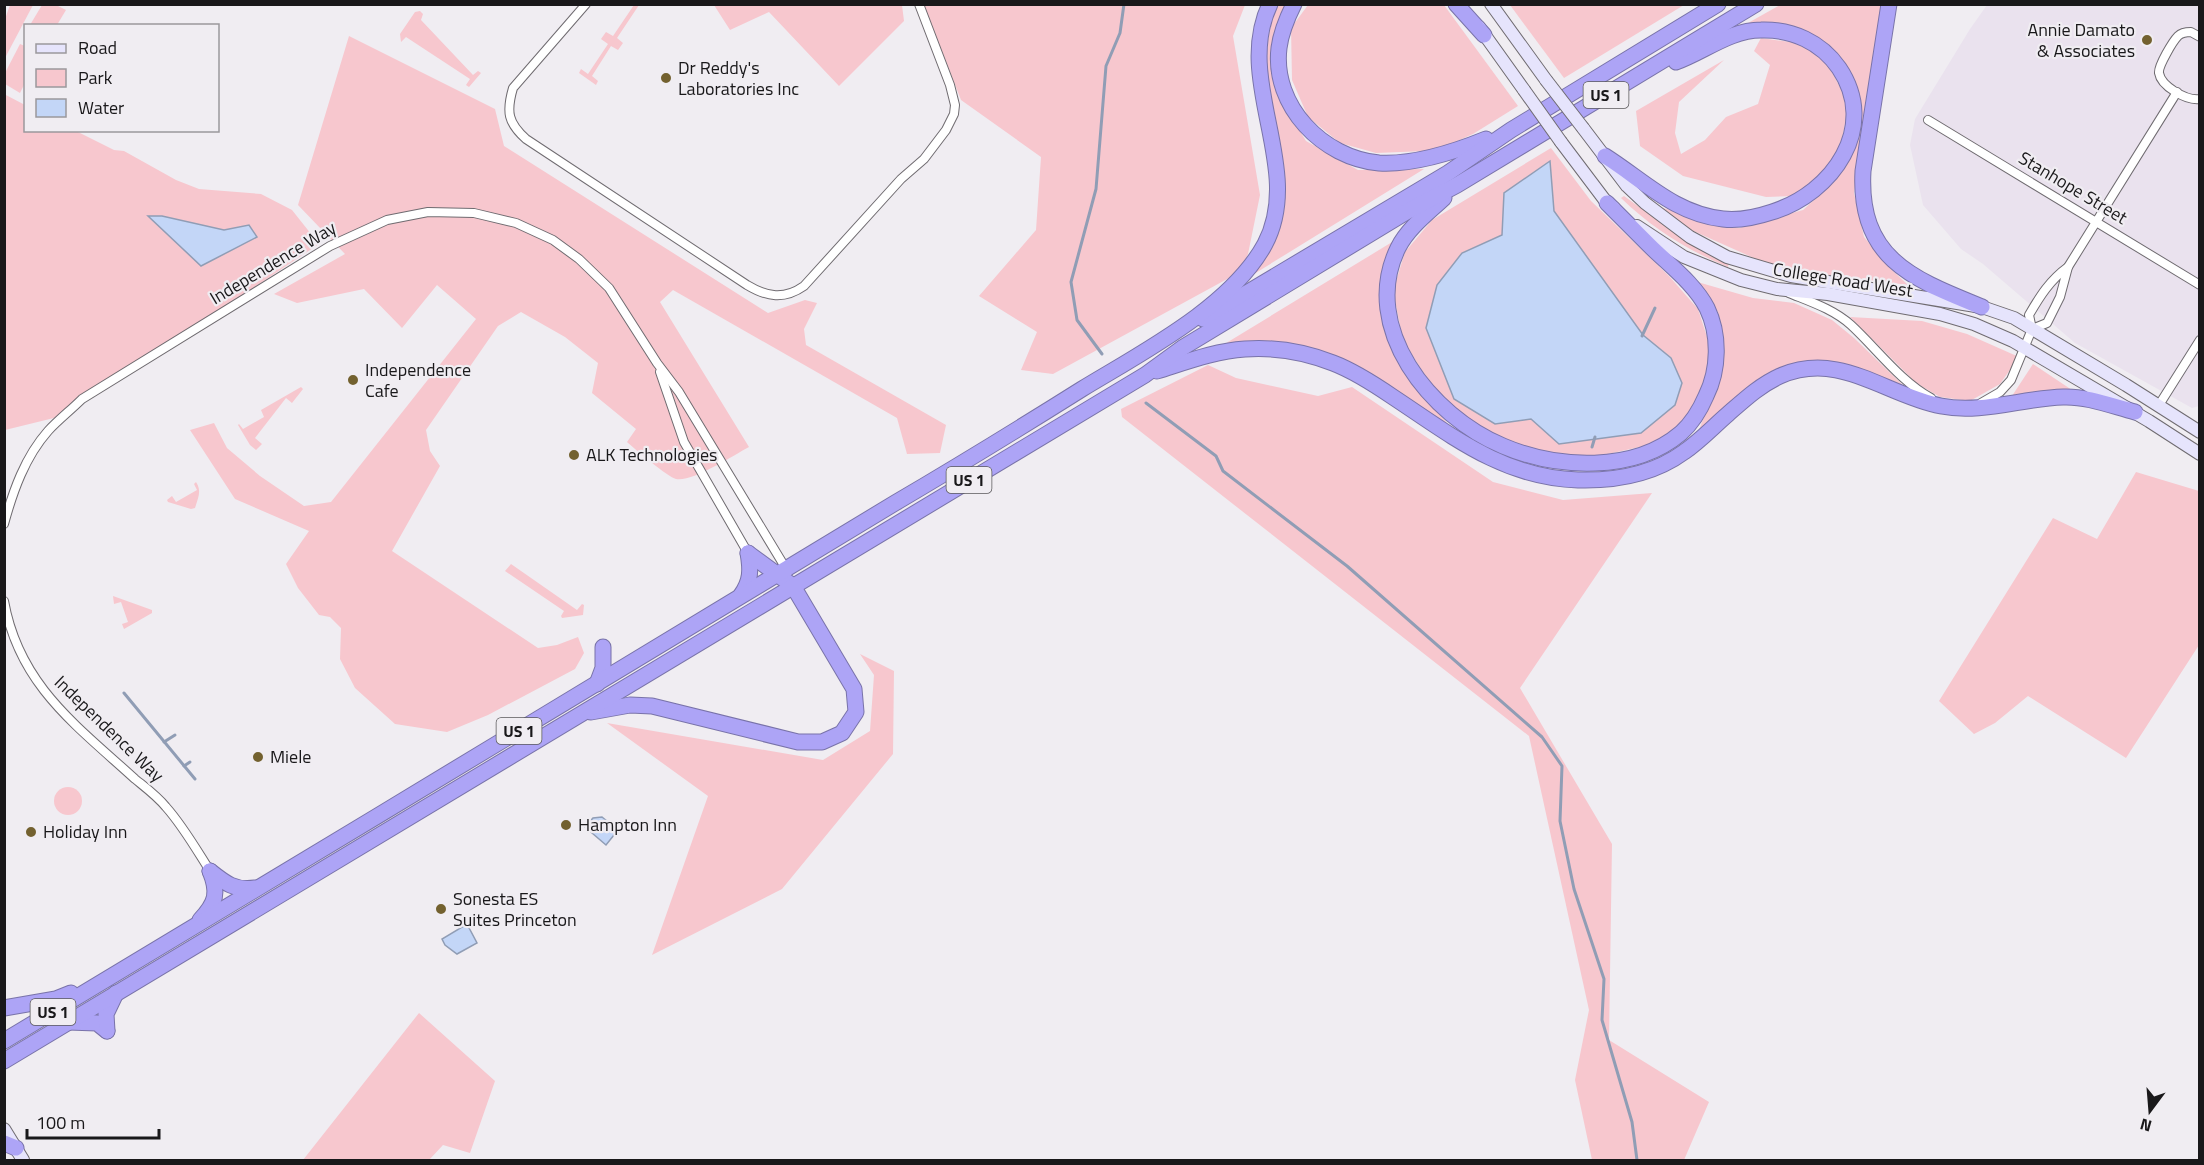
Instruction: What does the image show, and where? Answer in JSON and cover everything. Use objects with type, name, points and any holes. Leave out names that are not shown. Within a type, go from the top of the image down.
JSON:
[{"type":"highway","points":[[1173,332],[1213,303],[1245,274],[1266,243],[1274,218],[1278,196],[1276,172],[1259,65],[1260,40],[1270,4]]},
{"type":"highway","points":[[1294,4],[1285,22],[1279,49],[1281,77],[1287,97],[1302,123],[1326,145],[1353,158],[1379,163],[1411,161],[1465,148],[1511,130]]},
{"type":"highway","points":[[1456,4],[1484,35]]},
{"type":"highway","name":"US 1","points":[[4,1041],[637,660],[1173,332],[1216,313],[1448,173],[1511,130],[1718,4]]},
{"type":"highway","name":"US 1","points":[[4,1060],[1145,375],[1192,342],[1756,4]]},
{"type":"highway","points":[[1889,4],[1863,171],[1862,194],[1866,216],[1875,236],[1888,255],[1903,270],[1936,288],[1982,307]]},
{"type":"highway","points":[[1605,156],[1629,171],[1648,188],[1694,212],[1724,219],[1755,218],[1788,207],[1814,192],[1836,169],[1848,146],[1853,117],[1853,100],[1847,80],[1830,56],[1811,41],[1785,32],[1759,30],[1722,39],[1687,58],[1634,78]]},
{"type":"highway","points":[[1457,185],[1409,232],[1399,246],[1390,267],[1386,289],[1388,317],[1395,339],[1423,386],[1444,408],[1473,430],[1503,446],[1537,458],[1566,462],[1602,462],[1631,458],[1658,448],[1681,433],[1698,413],[1712,384],[1717,357],[1714,330],[1707,309],[1689,283],[1607,203]]},
{"type":"highway","points":[[1145,375],[1209,355],[1243,349],[1276,349],[1309,355],[1335,363],[1366,379],[1471,449],[1496,462],[1552,478],[1578,480],[1606,479],[1636,474],[1666,463],[1685,452],[1764,385],[1780,376],[1799,370],[1837,369],[1943,407],[1968,408],[2079,397],[2135,412]]},
{"type":"highway","points":[[582,714],[630,705],[652,706],[798,742],[822,742],[842,733],[856,712],[854,689],[793,586],[781,572],[748,553]]},
{"type":"highway","points":[[739,598],[748,585],[751,572],[748,553]]},
{"type":"highway","points":[[597,684],[603,668],[603,648],[617,656],[637,660]]},
{"type":"highway","points":[[210,871],[236,889],[243,890],[261,886]]},
{"type":"highway","points":[[193,927],[208,911],[214,899],[215,885],[210,871]]},
{"type":"highway","points":[[4,1008],[56,999],[102,982]]},
{"type":"highway","points":[[67,1022],[96,1023],[107,1031],[106,1014],[116,993]]},
{"type":"street","points":[[586,4],[513,88],[508,104],[510,118],[516,130],[526,140],[747,285],[765,294],[783,296],[795,293],[804,286],[901,179],[924,159],[946,130],[954,114],[955,105],[950,85],[919,4]]},
{"type":"street","name":"College Road West","points":[[1464,4],[1484,35],[1607,203],[1684,257],[1741,280],[1777,289],[1827,294],[1940,314],[1974,324],[2026,349],[2178,438],[2199,454]]},
{"type":"street","name":"College Road West","points":[[1491,4],[1627,186],[1645,203],[1690,237],[1727,257],[1791,276],[1982,307],[2014,318],[2159,405],[2199,432]]},
{"type":"street","points":[[2199,36],[2191,32],[2177,36],[2158,68],[2163,83],[2187,98],[2199,99]]},
{"type":"street","points":[[1777,289],[1834,312],[1850,324],[1924,394],[1939,401],[1968,408],[1986,401],[2011,380],[2026,349],[2032,329],[2030,315],[2035,305],[2051,282],[2068,267],[2176,92]]},
{"type":"street","name":"Stanhope Street","points":[[1928,120],[2199,285]]},
{"type":"street","name":"Independence Way","points":[[4,524],[12,494],[31,455],[48,432],[82,399],[330,246],[387,220],[428,212],[474,213],[516,223],[554,240],[579,259],[609,288],[678,392],[781,572]]},
{"type":"street","points":[[2032,329],[2047,323],[2060,297],[2068,267]]},
{"type":"street","points":[[2159,405],[2199,340]]},
{"type":"street","name":"Independence Way","points":[[657,363],[684,442],[748,553]]},
{"type":"street","name":"Independence Way","points":[[4,601],[18,650],[47,696],[165,805],[179,822],[210,871]]},
{"type":"street","points":[[4,1129],[14,1150]]},
{"type":"shaded area","points":[[1987,5],[2199,5],[2199,406],[2192,408],[2075,343],[1983,264],[1961,249],[1923,205],[1910,145],[1915,119],[1970,29]]},
{"type":"green space","points":[[10,5],[33,5],[5,58],[5,19]]},
{"type":"green space","points":[[42,5],[56,5],[66,10],[58,24],[31,24]]},
{"type":"green space","points":[[634,5],[639,5],[617,38],[623,43],[618,50],[611,46],[592,76],[598,81],[596,85],[579,73],[581,69],[588,74],[608,44],[601,39],[606,32],[613,36]]},
{"type":"green space","points":[[714,5],[902,5],[904,21],[839,86],[769,12],[730,30]]},
{"type":"green space","points":[[924,5],[1245,5],[1233,36],[1260,195],[1248,254],[1240,272],[1053,374],[1021,370],[1037,332],[979,296],[1036,230],[1041,157],[961,100]]},
{"type":"green space","points":[[1278,5],[1286,5],[1283,103],[1306,141],[1358,170],[1424,169],[1254,274],[1280,219],[1283,201],[1266,64],[1271,24]]},
{"type":"green space","points":[[1308,5],[1444,5],[1518,106],[1473,134],[1426,151],[1376,153],[1340,143],[1308,117],[1292,80],[1291,28]]},
{"type":"green space","points":[[1510,5],[1684,5],[1564,78]]},
{"type":"green space","points":[[1780,5],[1885,5],[1854,193],[1864,237],[1908,285],[1776,268],[1680,225],[1655,206],[1739,228],[1803,210],[1835,181],[1853,153],[1859,126],[1857,95],[1801,31],[1748,23]]},
{"type":"green space","points":[[420,11],[423,14],[421,20],[473,75],[478,71],[481,73],[469,87],[466,85],[470,79],[406,37],[401,42],[400,34],[415,12]]},
{"type":"green space","points":[[349,36],[495,109],[504,146],[768,313],[805,300],[817,303],[804,329],[806,345],[946,425],[940,453],[907,454],[897,418],[673,290],[660,302],[749,447],[702,473],[676,479],[659,469],[627,442],[636,429],[592,393],[598,363],[565,337],[521,312],[498,326],[426,430],[430,451],[440,466],[392,551],[538,648],[557,645],[578,637],[584,653],[575,669],[488,715],[447,732],[395,724],[355,688],[340,659],[341,628],[330,617],[319,615],[298,588],[286,564],[309,531],[235,499],[190,430],[214,423],[227,448],[260,476],[304,506],[331,502],[476,319],[437,285],[402,328],[364,289],[297,303],[274,294],[345,254],[298,205]]},
{"type":"green space","points":[[1761,38],[1797,43],[1825,59],[1849,104],[1838,159],[1797,196],[1766,197],[1683,176],[1640,146],[1636,111],[1724,60],[1679,102],[1675,133],[1681,154],[1705,140],[1726,117],[1758,104],[1770,65],[1754,51]]},
{"type":"green space","points":[[20,44],[24,46],[24,85],[20,93],[5,84],[5,73]]},
{"type":"green space","points":[[4,94],[24,104],[24,132],[78,132],[114,150],[124,151],[176,180],[199,189],[261,194],[292,210],[319,244],[62,416],[5,430]]},
{"type":"green space","points":[[1551,148],[1591,201],[1669,276],[1698,309],[1709,343],[1710,369],[1699,405],[1666,441],[1586,459],[1505,445],[1445,406],[1403,341],[1393,291],[1405,252],[1432,220]],"holes":[[[1550,161],[1553,211],[1643,335],[1672,358],[1641,433],[1559,444],[1531,419],[1495,424],[1426,328],[1437,285],[1462,253],[1502,235]]]},
{"type":"green space","points":[[1624,196],[1682,238],[1729,263],[1728,267],[1685,246],[1658,229],[1621,198]]},
{"type":"green space","points":[[1402,236],[1382,299],[1388,339],[1412,382],[1458,436],[1348,364],[1218,348]]},
{"type":"green space","points":[[1694,281],[1753,298],[1794,303],[1832,320],[1909,391],[1796,364],[1699,430],[1724,363],[1718,312]]},
{"type":"green space","points":[[1850,317],[1922,321],[1967,334],[2019,357],[2000,384],[1970,401],[1940,397],[1916,383]]},
{"type":"green space","points":[[2033,364],[2078,394],[2010,399]]},
{"type":"green space","points":[[1208,365],[1236,378],[1318,396],[1352,387],[1493,482],[1563,500],[1652,493],[1520,688],[1612,844],[1609,1040],[1709,1102],[1684,1160],[1592,1160],[1575,1080],[1589,1010],[1529,736],[1122,417],[1121,409]]},
{"type":"green space","points":[[301,387],[303,389],[292,403],[286,398],[255,438],[262,444],[256,450],[250,445],[238,425],[243,429],[264,417],[261,410]]},
{"type":"green space","points":[[2136,472],[2199,491],[2199,645],[2126,758],[2028,696],[1995,723],[1974,734],[1939,701],[2053,518],[2097,539]]},
{"type":"green space","points":[[196,482],[199,492],[195,508],[191,509],[168,502],[167,500],[172,496],[176,502],[197,490],[194,484]]},
{"type":"green space","points":[[511,564],[577,610],[582,604],[584,605],[583,615],[562,618],[564,611],[505,571]]},
{"type":"green space","points":[[113,596],[152,610],[152,613],[124,629],[122,624],[128,622],[121,602],[114,604]]},
{"type":"green space","points":[[860,654],[894,671],[893,754],[782,889],[652,955],[708,796],[607,723],[823,760],[870,731],[874,675]]},
{"type":"green space","points":[[68,787],[78,791],[82,801],[78,811],[68,815],[58,811],[54,801],[58,791]]},
{"type":"green space","points":[[419,1013],[495,1081],[470,1153],[443,1145],[429,1160],[303,1160]]},
{"type":"water","points":[[1550,161],[1554,211],[1643,335],[1671,358],[1682,383],[1675,405],[1641,433],[1559,444],[1531,419],[1495,424],[1454,399],[1426,328],[1437,285],[1462,253],[1502,235],[1504,193]]},
{"type":"water","points":[[148,216],[162,216],[224,230],[249,225],[257,237],[201,266]]},
{"type":"water","points":[[602,817],[618,830],[606,845],[585,827],[593,818]]},
{"type":"water","points":[[467,924],[477,943],[457,954],[445,945],[442,939]]},
{"type":"waterway","points":[[1102,354],[1077,320],[1071,282],[1096,189],[1106,66],[1120,33],[1124,4]]},
{"type":"waterway","points":[[1642,336],[1655,308]]},
{"type":"waterway","points":[[1146,403],[1216,456],[1223,471],[1347,566],[1542,737],[1562,766],[1560,821],[1574,889],[1604,979],[1602,1020],[1632,1122],[1637,1160]]},
{"type":"waterway","points":[[1592,447],[1595,437]]},
{"type":"waterway","points":[[124,693],[195,779]]},
{"type":"waterway","points":[[164,742],[175,735]]},
{"type":"waterway","points":[[184,766],[190,762]]},
{"type":"place","name":"Annie Damato & Associates","points":[[2147,40]]},
{"type":"place","name":"Dr Reddy's Laboratories Inc","points":[[666,78]]},
{"type":"place","name":"Independence Cafe","points":[[353,380]]},
{"type":"place","name":"ALK Technologies","points":[[574,455]]},
{"type":"place","name":"Miele","points":[[258,757]]},
{"type":"place","name":"Hampton Inn","points":[[566,825]]},
{"type":"place","name":"Holiday Inn","points":[[31,832]]},
{"type":"place","name":"Sonesta ES Suites Princeton","points":[[441,909]]}]
